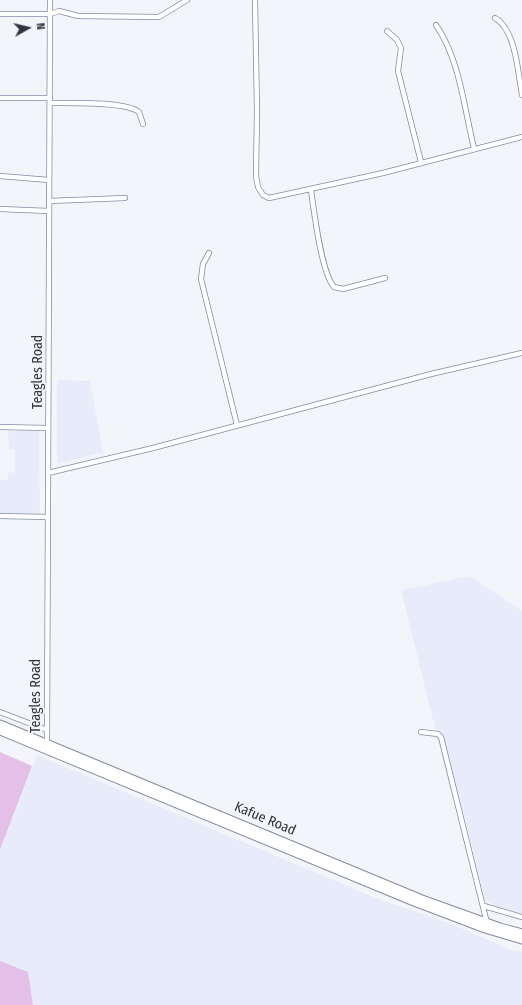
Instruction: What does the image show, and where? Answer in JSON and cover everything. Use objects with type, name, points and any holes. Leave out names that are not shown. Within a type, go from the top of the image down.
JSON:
[{"type":"main road","name":"Kafue Road","points":[[0,724],[422,899],[487,923],[522,933]]},
{"type":"main road","name":"Kafue Road","points":[[0,731],[414,902],[485,929],[522,940]]},
{"type":"street","name":"Teagles Road","points":[[47,743],[50,0]]},
{"type":"street","points":[[0,14],[50,14],[60,12],[78,16],[159,17],[187,0]]},
{"type":"street","points":[[255,0],[257,110],[256,176],[258,188],[263,195],[269,198],[311,190],[522,137]]},
{"type":"street","points":[[496,18],[502,22],[509,33],[515,55],[522,95]]},
{"type":"street","points":[[436,26],[446,41],[458,78],[474,148]]},
{"type":"street","points":[[387,31],[397,40],[401,48],[398,71],[421,162]]},
{"type":"street","points":[[0,98],[50,100],[132,108],[139,112],[143,124]]},
{"type":"street","points":[[0,176],[49,180]]},
{"type":"street","points":[[311,190],[318,235],[329,278],[334,288],[343,289],[385,278]]},
{"type":"street","points":[[49,201],[125,198]]},
{"type":"street","points":[[0,209],[49,211]]},
{"type":"street","points":[[209,253],[203,264],[201,279],[237,425]]},
{"type":"street","points":[[48,473],[431,374],[522,353]]},
{"type":"street","points":[[0,427],[48,428]]},
{"type":"street","points":[[0,516],[48,518]]},
{"type":"street","points":[[0,712],[47,730]]},
{"type":"street","points":[[421,732],[438,734],[441,737],[487,923]]},
{"type":"street","points":[[484,906],[522,917]]},
{"type":"shaded area","points":[[57,380],[90,381],[103,452],[57,464]]},
{"type":"shaded area","points":[[8,431],[39,431],[40,515],[0,513],[0,480],[8,480],[8,473],[15,472],[15,449],[9,449]]},
{"type":"shaded area","points":[[470,576],[522,611],[522,917],[504,911],[485,900],[458,790],[450,789],[401,590]]},
{"type":"shaded area","points":[[0,752],[32,766],[0,850]]},
{"type":"shaded area","points":[[37,755],[376,898],[451,924],[511,950],[522,952],[522,1005],[33,1005],[28,972],[0,961],[0,851]]},
{"type":"shaded area","points":[[0,961],[28,972],[33,1005],[0,1005]]}]
